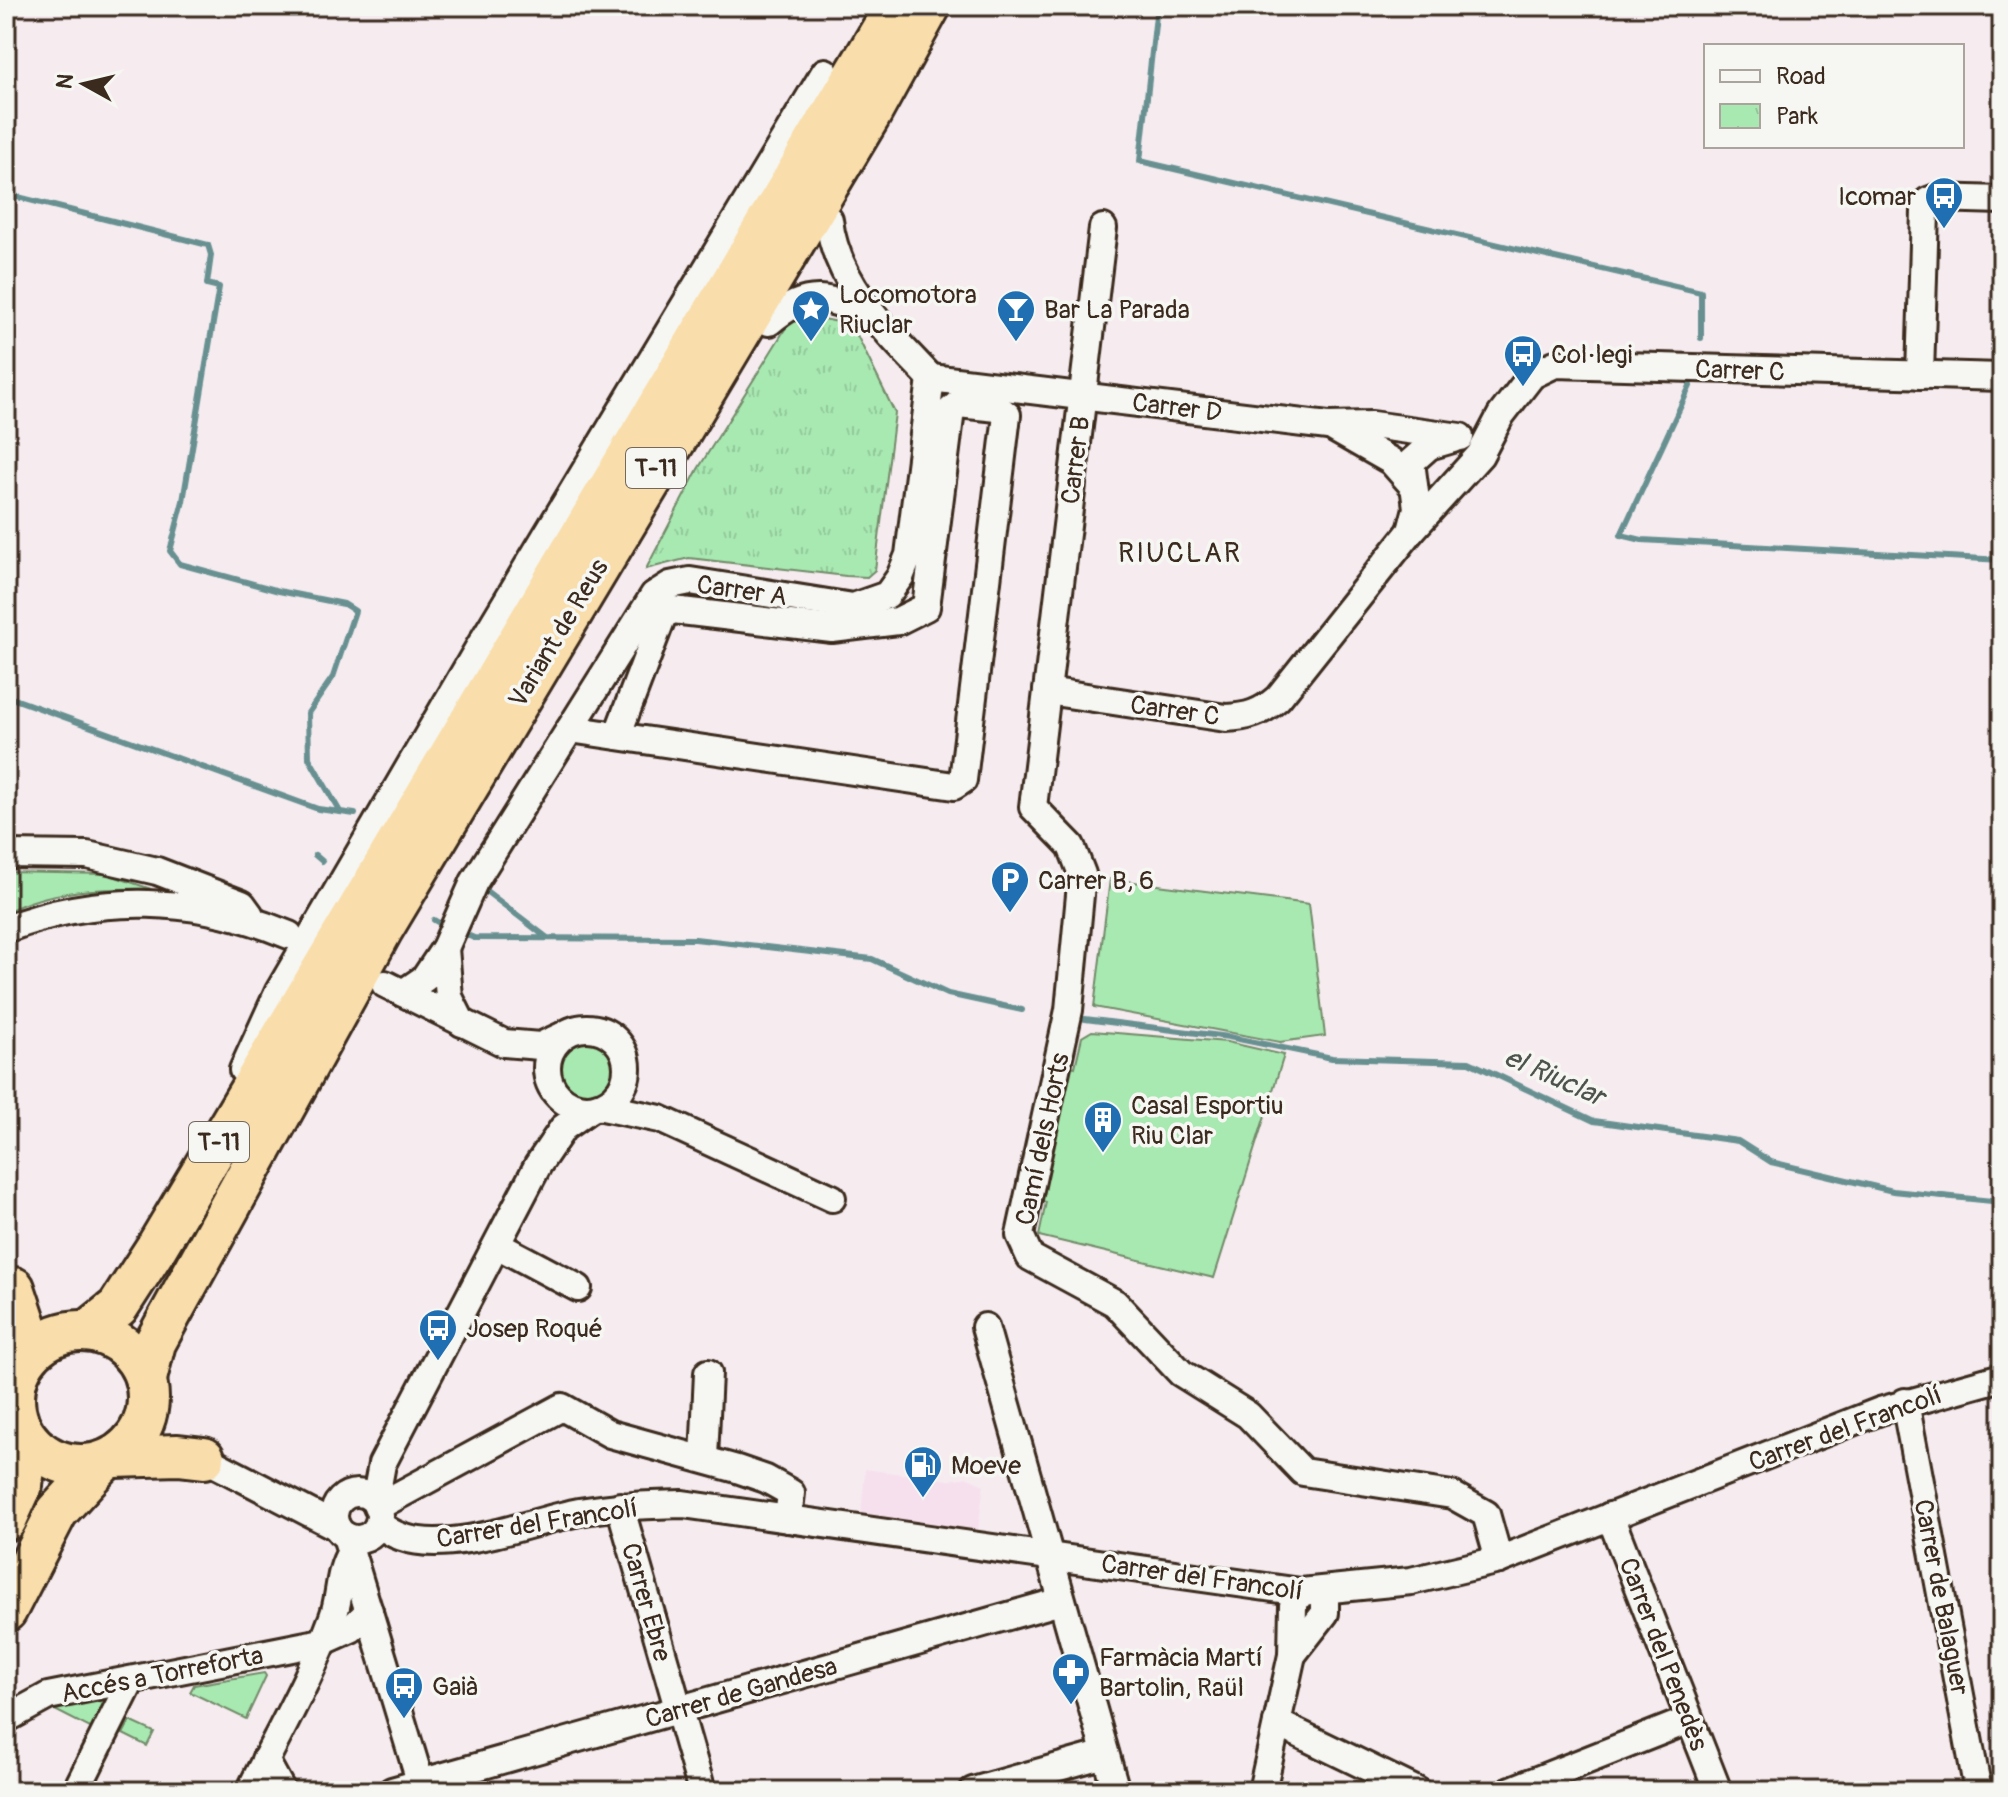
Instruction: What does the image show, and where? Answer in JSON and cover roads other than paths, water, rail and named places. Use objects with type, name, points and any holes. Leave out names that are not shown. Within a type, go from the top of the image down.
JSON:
[{"type":"highway","points":[[825,72],[876,6]]},
{"type":"highway","name":"Variant de Reus","points":[[76,1332],[118,1307],[156,1248],[207,1149],[896,6]]},
{"type":"highway","name":"Variant de Reus","points":[[147,1387],[155,1343],[382,930],[869,117],[908,59],[930,6]]},
{"type":"highway","points":[[499,733],[512,734],[575,637]]},
{"type":"highway","points":[[10,1283],[76,1332],[111,1338],[130,1351],[147,1387],[177,1433],[204,1458]]},
{"type":"highway","points":[[6,1520],[22,1485],[14,1406],[26,1324],[10,1283]]},
{"type":"highway","name":"T-11","points":[[22,1365],[35,1348],[76,1332]]},
{"type":"highway","name":"T-11","points":[[6,1611],[57,1512],[140,1431],[147,1387]]},
{"type":"highway","points":[[19,1468],[59,1462],[81,1465],[108,1459],[178,1455],[204,1458]]},
{"type":"street","points":[[575,637],[829,220],[908,59]]},
{"type":"street","points":[[207,1149],[303,951],[481,644],[825,72]]},
{"type":"street","points":[[1920,375],[1925,211],[1928,201],[1936,198],[2002,200]]},
{"type":"street","points":[[829,220],[832,247],[874,318],[931,378]]},
{"type":"street","name":"Carrer B","points":[[1047,691],[1103,228]]},
{"type":"street","points":[[769,322],[785,308],[810,297],[832,298],[874,318]]},
{"type":"street","name":"Carrer C","points":[[1047,691],[1226,718],[1247,717],[1262,711],[1278,698],[1411,531],[1480,455],[1501,415],[1532,375],[1555,364],[2002,377]]},
{"type":"street","name":"Carrer D","points":[[931,378],[1328,426],[1372,425],[1460,437]]},
{"type":"street","name":"Carrer A","points":[[462,1023],[394,988],[425,978],[445,948],[474,882],[654,595],[670,585],[690,581],[853,607],[887,595],[900,577],[909,555],[931,378]]},
{"type":"street","points":[[570,729],[617,736],[954,786],[963,780],[1007,415],[998,408],[958,404],[951,410],[926,607],[898,621],[832,629],[673,610],[663,615],[617,736]]},
{"type":"street","name":"Carrer C","points":[[1411,531],[1417,508],[1411,462],[1417,454],[1429,446],[1460,437],[1501,415]]},
{"type":"street","name":"Carrer D","points":[[1328,426],[1354,437],[1391,461],[1414,487]]},
{"type":"street","points":[[1414,487],[1439,486],[1460,479]]},
{"type":"street","name":"Camí dels Horts","points":[[1047,691],[1033,807],[1071,846],[1082,874],[1069,1010],[1020,1235],[1030,1257],[1115,1303],[1181,1373],[1248,1415],[1303,1472],[1452,1495],[1486,1514],[1499,1560]]},
{"type":"street","points":[[6,854],[87,855],[157,871],[242,904],[255,921]]},
{"type":"street","points":[[6,929],[47,913],[90,904],[188,908],[255,921],[289,935]]},
{"type":"street","name":"Carrer A","points":[[445,948],[449,997],[462,1023]]},
{"type":"street","points":[[462,1023],[504,1043],[551,1085],[561,1099],[576,1106],[660,1119],[832,1198]]},
{"type":"street","points":[[250,1791],[334,1613],[343,1563],[362,1526],[382,1464],[538,1165],[563,1128],[618,1093],[624,1082],[626,1056],[611,1035],[587,1027],[540,1046],[504,1043]]},
{"type":"street","points":[[538,1165],[550,1121],[548,1058],[562,1036]]},
{"type":"street","points":[[624,1082],[634,1098],[660,1119]]},
{"type":"street","points":[[497,1245],[578,1288]]},
{"type":"street","points":[[985,1327],[1116,1791]]},
{"type":"street","points":[[704,1458],[708,1373]]},
{"type":"street","name":"Carrer del Francolí","points":[[204,1458],[261,1487],[362,1526],[419,1542],[473,1538],[620,1506],[683,1504],[1313,1592],[1411,1581],[1499,1560],[1905,1402],[2002,1377]]},
{"type":"street","name":"Carrer de Balaguer","points":[[1905,1402],[1978,1791]]},
{"type":"street","points":[[362,1526],[562,1407],[610,1434],[704,1458],[766,1479],[791,1493],[788,1519]]},
{"type":"street","points":[[345,1497],[365,1475],[382,1464]]},
{"type":"street","name":"Carrer del Francolí","points":[[261,1487],[311,1499],[358,1493],[362,1526]]},
{"type":"street","name":"Carrer Ebre","points":[[620,1506],[702,1791]]},
{"type":"street","name":"Carrer del Penedès","points":[[1610,1516],[1718,1791]]},
{"type":"street","points":[[362,1526],[362,1584],[422,1787]]},
{"type":"street","points":[[1262,1791],[1292,1655],[1325,1613],[1313,1592]]},
{"type":"street","name":"Carrer de Gandesa","points":[[392,1791],[422,1787],[1061,1601]]},
{"type":"street","points":[[322,1642],[351,1629],[369,1611]]},
{"type":"street","points":[[322,1642],[358,1645],[382,1653]]},
{"type":"street","name":"Accés a Torreforta","points":[[6,1719],[48,1696],[322,1642]]},
{"type":"street","points":[[76,1791],[131,1681]]},
{"type":"street","points":[[1509,1791],[1689,1720]]},
{"type":"street","points":[[1277,1723],[1417,1791]]},
{"type":"street","points":[[973,1791],[1105,1754]]},
{"type":"street","points":[[265,1760],[282,1791]]},
{"type":"waterway","points":[[6,65],[16,6]]},
{"type":"waterway","points":[[1157,6],[1140,161],[1701,292],[1701,338]]},
{"type":"waterway","points":[[6,194],[208,245],[211,255],[207,284],[219,287],[183,501],[170,551],[180,564],[279,591],[344,604],[355,611],[333,677],[308,713],[309,758],[339,810]]},
{"type":"waterway","points":[[1690,386],[1621,535],[1642,540],[2002,560]]},
{"type":"waterway","points":[[6,696],[318,809],[355,814]]},
{"type":"waterway","points":[[315,855],[322,861]]},
{"type":"waterway","points":[[486,891],[546,937]]},
{"type":"waterway","points":[[434,920],[441,924]]},
{"type":"waterway","points":[[465,934],[474,938],[695,939],[872,959],[948,994],[1022,1010]]},
{"type":"waterway","name":"el Riuclar","points":[[1085,1019],[1229,1037],[1332,1058],[1469,1062],[1594,1121],[1738,1141],[1771,1162],[1893,1191],[2002,1202]]},
{"type":"place","name":"Icomar","points":[[1944,230]]},
{"type":"place","name":"Locomotora Riuclar","points":[[811,343]]},
{"type":"place","name":"Bar La Parada","points":[[1016,343]]},
{"type":"place","name":"Col·legi","points":[[1523,388]]},
{"type":"place","name":"Carrer B, 6","points":[[1010,914]]},
{"type":"place","name":"Casal Esportiu Riu Clar","points":[[1103,1154]]},
{"type":"place","name":"Josep Roqué","points":[[438,1362]]},
{"type":"place","name":"Moeve","points":[[923,1499]]},
{"type":"place","name":"Farmàcia Martí Bartolin, Raül","points":[[1071,1706]]},
{"type":"place","name":"Gaià","points":[[404,1720]]},
{"type":"district","name":"RIUCLAR","points":[[1180,552]]}]
